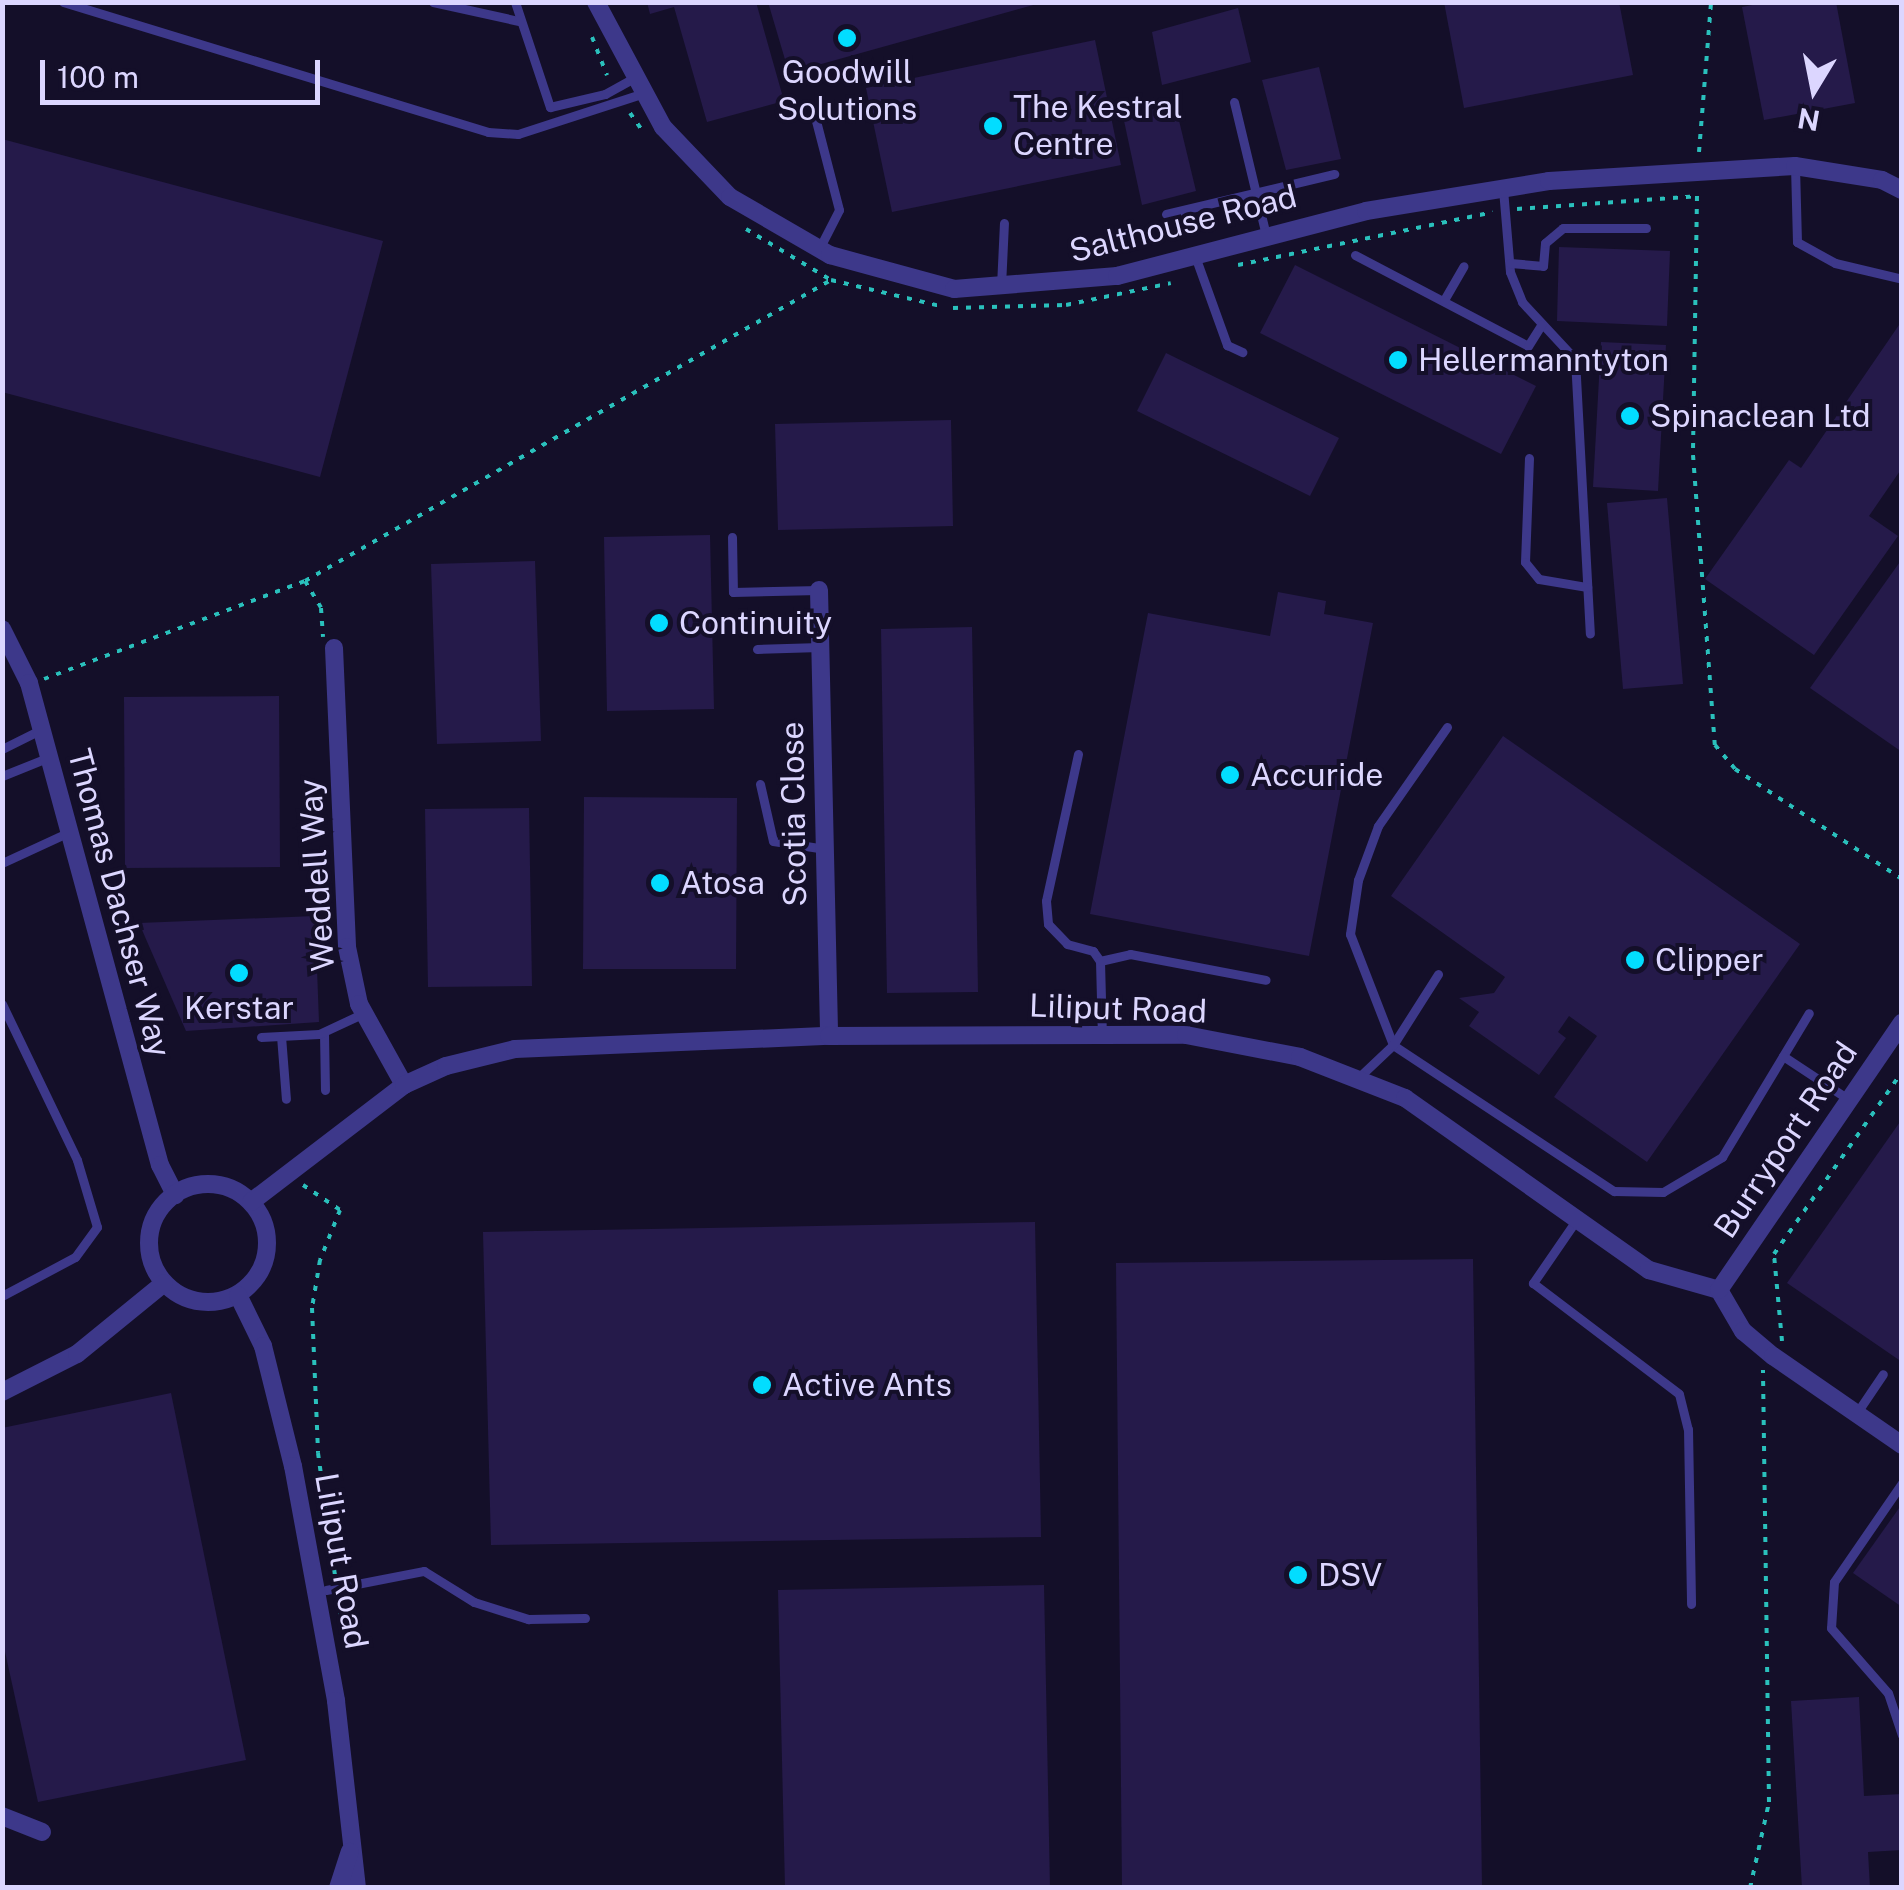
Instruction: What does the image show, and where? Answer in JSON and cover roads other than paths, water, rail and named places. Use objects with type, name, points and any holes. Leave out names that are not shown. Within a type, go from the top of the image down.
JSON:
[{"type":"street","name":"Salthouse Road","points":[[596,2],[636,86],[662,127],[730,196],[819,249],[910,281],[1001,288],[1117,276],[1266,235],[1502,189],[1648,172],[1794,166],[1882,180],[1902,190]]},
{"type":"street","name":"Scotia Close","points":[[819,590],[829,1036]]},
{"type":"street","name":"Thomas Dachser Way","points":[[2,629],[29,683],[160,1165],[175,1195]]},
{"type":"street","name":"Weddell Way","points":[[334,648],[347,947],[364,1013],[404,1085]]},
{"type":"street","name":"Burryport Road","points":[[1720,1290],[1902,1024]]},
{"type":"street","name":"Liliput Road","points":[[251,1202],[404,1085],[446,1066],[514,1048],[829,1036],[1186,1035],[1300,1057],[1405,1098],[1649,1270],[1720,1290]]},
{"type":"street","points":[[206,1184],[251,1202],[261,1216],[267,1252],[262,1269],[238,1295],[202,1302],[164,1283],[150,1239],[153,1222],[175,1195],[206,1184]]},
{"type":"street","points":[[2,1392],[76,1354],[164,1283]]},
{"type":"street","points":[[1720,1290],[1743,1330],[1902,1445]]},
{"type":"street","name":"Liliput Road","points":[[238,1295],[263,1346],[293,1466],[336,1701],[357,1888]]},
{"type":"street","points":[[2,1816],[42,1832]]},
{"type":"street","name":"Liliput Road","points":[[338,1888],[351,1846]]},
{"type":"lane","points":[[63,2],[488,132],[518,134],[636,86]]},
{"type":"lane","points":[[433,2],[519,22]]},
{"type":"lane","points":[[515,2],[550,107],[636,86]]},
{"type":"lane","points":[[1234,102],[1266,235]]},
{"type":"lane","points":[[814,113],[838,210],[819,249]]},
{"type":"lane","points":[[1794,166],[1797,242],[1835,263],[1902,279]]},
{"type":"lane","points":[[1166,214],[1334,174]]},
{"type":"lane","points":[[1502,189],[1510,263],[1522,302],[1575,358],[1590,634]]},
{"type":"lane","points":[[1001,288],[1004,223]]},
{"type":"lane","points":[[1510,263],[1543,266],[1544,243],[1563,228],[1646,228]]},
{"type":"lane","points":[[1354,255],[1528,346],[1540,325]]},
{"type":"lane","points":[[1195,256],[1227,345],[1242,352]]},
{"type":"lane","points":[[1444,300],[1464,266]]},
{"type":"lane","points":[[1529,458],[1525,562],[1540,579],[1587,586]]},
{"type":"lane","points":[[732,537],[733,592],[819,590]]},
{"type":"lane","points":[[757,649],[820,647]]},
{"type":"lane","points":[[1447,727],[1378,826],[1358,880],[1350,934],[1393,1045],[1614,1191],[1662,1192],[1722,1158],[1810,1013]]},
{"type":"lane","points":[[2,750],[40,730]]},
{"type":"lane","points":[[1078,754],[1048,881],[1048,924],[1067,944],[1094,951],[1100,960],[1102,1036]]},
{"type":"lane","points":[[2,776],[47,758]]},
{"type":"lane","points":[[760,784],[773,841],[824,848]]},
{"type":"lane","points":[[2,863],[69,832]]},
{"type":"lane","points":[[1100,960],[1130,954],[1266,980]]},
{"type":"lane","points":[[1356,1080],[1393,1045],[1438,974]]},
{"type":"lane","points":[[2,1004],[76,1160],[97,1226],[74,1257],[2,1296]]},
{"type":"lane","points":[[262,1037],[324,1033],[364,1013]]},
{"type":"lane","points":[[324,1033],[326,1090]]},
{"type":"lane","points":[[281,1036],[286,1099]]},
{"type":"lane","points":[[1783,1056],[1848,1099]]},
{"type":"lane","points":[[1576,1220],[1533,1283],[1679,1394],[1688,1429],[1691,1604]]},
{"type":"lane","points":[[1856,1414],[1883,1374]]},
{"type":"lane","points":[[1902,1483],[1834,1582],[1831,1628],[1888,1693],[1902,1735]]},
{"type":"lane","points":[[326,1590],[424,1571],[474,1602],[528,1619],[584,1618]]},
{"type":"place","name":"Goodwill Solutions","points":[[847,38]]},
{"type":"place","name":"The Kestral Centre","points":[[993,126]]},
{"type":"place","name":"Hellermanntyton","points":[[1398,360]]},
{"type":"place","name":"Spinaclean Ltd","points":[[1630,416]]},
{"type":"place","name":"Continuity","points":[[659,623]]},
{"type":"place","name":"Accuride","points":[[1230,775]]},
{"type":"place","name":"Atosa","points":[[660,883]]},
{"type":"place","name":"Clipper","points":[[1635,960]]},
{"type":"place","name":"Kerstar","points":[[239,973]]},
{"type":"place","name":"Active Ants","points":[[762,1385]]},
{"type":"place","name":"DSV","points":[[1298,1575]]}]
